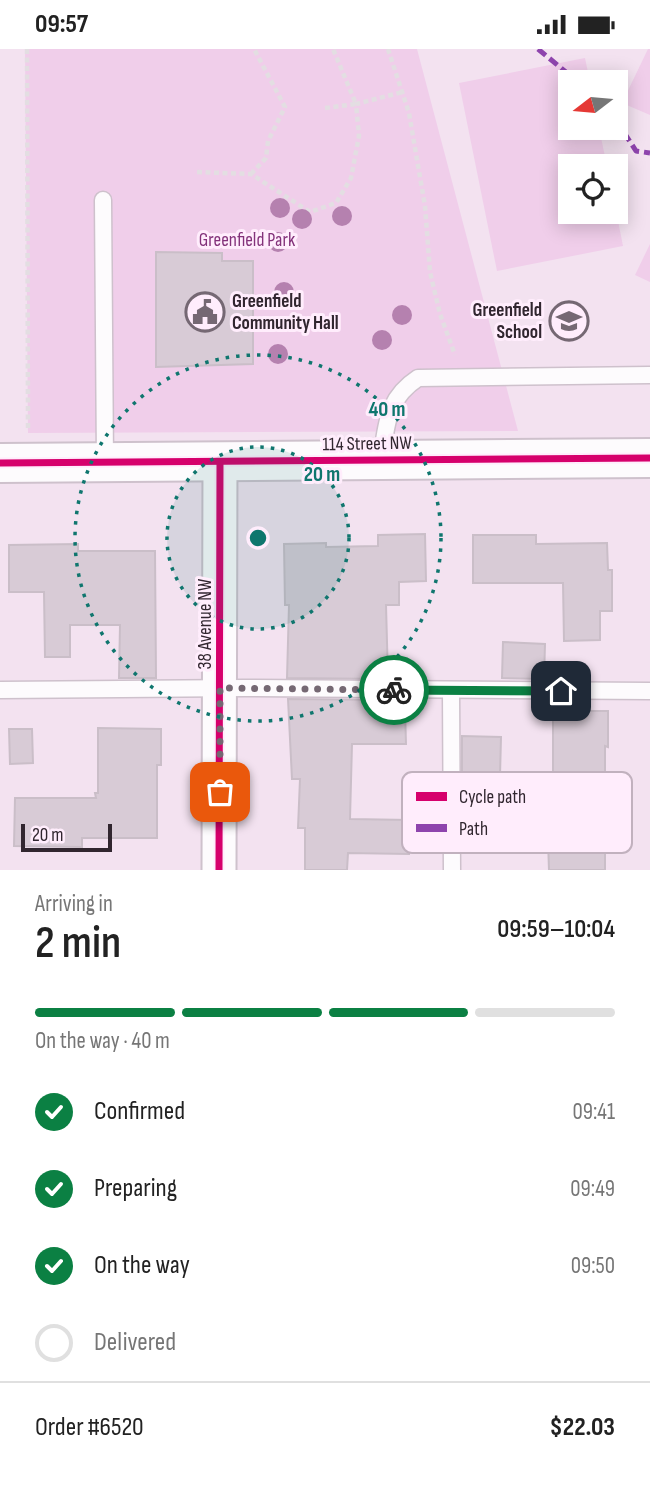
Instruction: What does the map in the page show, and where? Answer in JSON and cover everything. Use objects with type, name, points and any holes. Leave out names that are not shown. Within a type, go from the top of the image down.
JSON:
[{"type":"street","name":"114 Street NW","points":[[0,463],[650,458]]},
{"type":"street","name":"38 Avenue NW","points":[[219,870],[220,461]]},
{"type":"lane","points":[[103,200],[105,462]]},
{"type":"lane","points":[[381,460],[392,404],[402,389],[418,378],[650,375]]},
{"type":"lane","points":[[0,690],[220,688],[650,691]]},
{"type":"lane","points":[[451,691],[451,772]]},
{"type":"path","points":[[27,49],[28,433]]},
{"type":"path","points":[[251,174],[267,158],[268,141],[285,107],[254,49]]},
{"type":"path","points":[[197,172],[251,174],[310,212],[336,203],[351,179],[359,136],[356,104],[333,49]]},
{"type":"path","points":[[388,49],[403,92],[417,157],[434,290],[455,356]]},
{"type":"path","points":[[325,108],[356,104],[403,92]]},
{"type":"green space","name":"Greenfield Park","points":[[25,49],[417,49],[518,431],[28,433]]},
{"type":"green space","points":[[650,49],[650,115],[628,106],[628,91]]},
{"type":"green space","points":[[585,58],[588,70],[558,70],[558,140],[602,140],[604,154],[558,154],[558,224],[619,224],[623,246],[497,271],[459,83]]},
{"type":"green space","points":[[650,244],[650,282],[635,275]]},
{"type":"building","name":"Greenfield Community Hall","points":[[156,252],[222,253],[222,261],[253,261],[253,364],[156,367]]},
{"type":"building","points":[[425,534],[426,581],[399,582],[399,605],[386,605],[388,679],[287,678],[289,605],[285,605],[284,544],[326,543],[326,547],[378,546],[378,535]]},
{"type":"building","points":[[473,535],[536,535],[536,544],[607,543],[608,570],[612,570],[612,611],[600,611],[600,640],[564,641],[563,583],[473,583]]},
{"type":"building","points":[[78,544],[78,551],[155,551],[156,678],[119,678],[120,625],[70,625],[70,657],[45,657],[44,592],[9,592],[9,545]]},
{"type":"building","points":[[503,642],[545,644],[544,679],[502,678]]},
{"type":"building","points":[[288,699],[389,700],[389,709],[405,709],[406,744],[352,744],[350,819],[402,820],[402,853],[409,854],[348,853],[347,870],[305,870],[305,828],[298,828],[300,779],[292,779]]},
{"type":"building","points":[[553,711],[608,711],[605,772],[553,772]]},
{"type":"building","points":[[98,728],[161,729],[161,765],[157,765],[157,838],[82,838],[82,847],[14,846],[15,798],[96,798]]},
{"type":"building","points":[[9,729],[32,729],[33,763],[10,764]]},
{"type":"building","points":[[462,736],[501,737],[500,772],[462,772]]},
{"type":"building","points":[[548,853],[605,853],[605,870],[549,870]]},
{"type":"marked path","points":[[538,49],[563,70]]},
{"type":"marked path","points":[[628,139],[636,151],[650,153]]},
{"type":"cycle path","points":[[0,463],[650,458]]},
{"type":"cycle path","points":[[219,870],[220,462]]},
{"type":"way so far","points":[[220,792],[220,688],[394,690]]},
{"type":"place","name":"Greenfield Community Hall","points":[[205,312]]},
{"type":"place","name":"Greenfield School","points":[[569,321]]},
{"type":"route","points":[[394,690],[561,691]]}]
